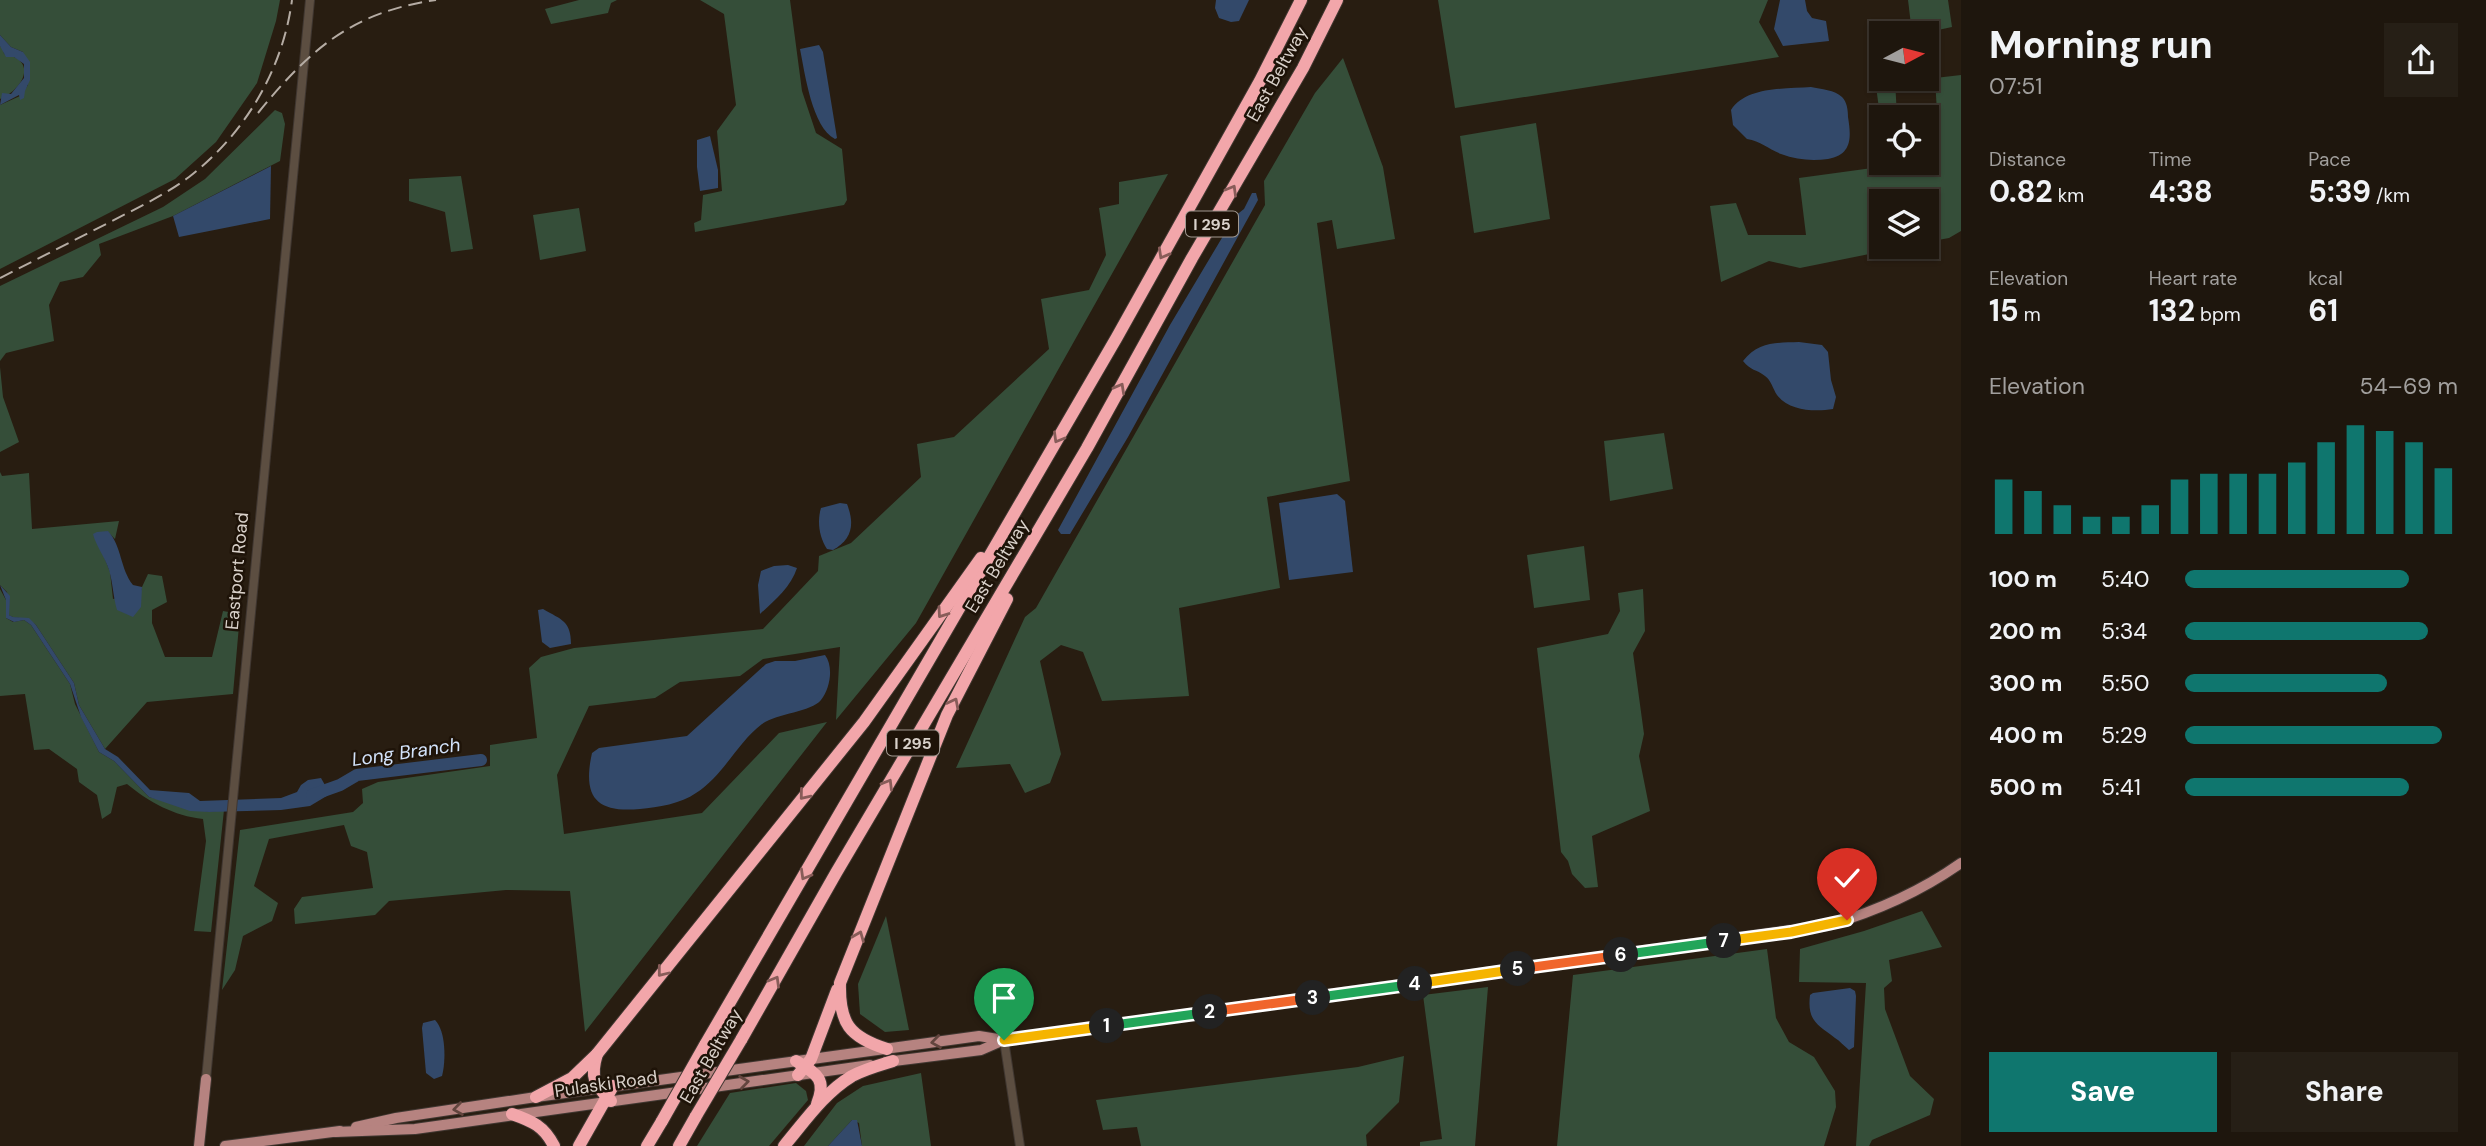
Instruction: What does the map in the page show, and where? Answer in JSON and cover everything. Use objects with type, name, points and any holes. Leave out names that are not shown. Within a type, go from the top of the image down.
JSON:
[{"type":"highway","name":"East Beltway","points":[[647,1146],[1024,498],[1260,81],[1301,0]]},
{"type":"highway","name":"East Beltway","points":[[679,1146],[836,873],[1087,448],[1192,258],[1303,68],[1337,0]]},
{"type":"highway","points":[[815,1108],[821,1092],[821,1081],[805,1067],[947,715],[1087,448]]},
{"type":"highway","points":[[537,1097],[572,1078],[597,1054],[864,722],[1024,498]]},
{"type":"highway","points":[[840,983],[840,1009],[849,1028],[861,1039],[887,1049]]},
{"type":"highway","points":[[579,1146],[607,1095],[593,1069],[597,1054]]},
{"type":"highway","points":[[784,1146],[836,1087],[854,1075],[893,1061]]},
{"type":"highway","points":[[512,1114],[536,1123],[547,1132],[554,1146]]},
{"type":"main road","name":"Pulaski Road","points":[[225,1146],[335,1132],[415,1129],[512,1114],[607,1095],[805,1067],[893,1061],[981,1050],[1004,1040],[1816,927],[1885,907],[1961,863]]},
{"type":"main road","name":"Pulaski Road","points":[[805,1067],[887,1049],[979,1036],[1004,1040]]},
{"type":"main road","name":"Eastport Road","points":[[199,1146],[206,1079]]},
{"type":"main road","name":"Pulaski Road","points":[[335,1132],[396,1118],[537,1097],[607,1095]]},
{"type":"street","name":"Eastport Road","points":[[206,1079],[310,0]]},
{"type":"street","points":[[1004,1040],[1020,1146]]},
{"type":"green space","points":[[0,0],[280,0],[257,83],[216,142],[175,179],[0,269],[0,105],[20,96],[28,85],[23,52],[11,47],[0,35]]},
{"type":"green space","points":[[579,0],[617,0],[611,3],[608,13],[551,24],[545,9]]},
{"type":"green space","points":[[700,0],[790,0],[802,91],[816,133],[842,149],[847,200],[844,205],[695,232],[694,223],[701,220],[703,195],[722,191],[717,131],[736,105],[724,14]]},
{"type":"green space","points":[[1438,0],[1768,0],[1759,22],[1779,57],[1455,108]]},
{"type":"green space","points":[[1908,0],[1948,0],[1952,27],[1939,30],[1939,21],[1911,21]]},
{"type":"green space","points":[[0,46],[4,54],[21,62],[24,75],[16,89],[0,99]]},
{"type":"green space","points":[[1343,58],[1383,167],[1395,239],[1337,249],[1332,220],[1317,223],[1350,481],[1267,497],[1280,588],[1179,608],[1189,696],[1102,701],[1083,652],[1061,645],[1040,661],[1061,754],[1050,783],[1025,793],[1010,764],[956,768],[1025,617],[1036,608],[1265,205],[1264,181],[1315,93]]},
{"type":"green space","points":[[1961,75],[1961,231],[1939,240],[1939,189],[1869,189],[1869,254],[1800,268],[1769,261],[1721,282],[1710,206],[1736,203],[1748,235],[1806,235],[1799,178],[1869,168],[1869,175],[1939,175],[1939,105],[1937,105],[1936,91],[1939,91],[1939,78]]},
{"type":"green space","points":[[1877,91],[1896,91],[1896,105],[1879,105]]},
{"type":"green space","points":[[275,110],[282,113],[285,124],[280,161],[173,216],[99,244],[101,255],[83,277],[60,282],[49,305],[54,341],[6,353],[0,361],[0,286],[163,207],[205,179]]},
{"type":"green space","points":[[1536,123],[1550,219],[1474,233],[1460,136]]},
{"type":"green space","points":[[1168,174],[916,623],[836,720],[840,647],[763,659],[740,676],[680,682],[655,698],[589,706],[557,775],[564,834],[702,813],[779,733],[827,722],[585,1032],[570,891],[506,890],[389,901],[375,915],[295,924],[294,909],[302,897],[373,888],[367,852],[351,846],[344,825],[269,839],[254,886],[278,903],[272,921],[243,936],[235,970],[222,990],[240,830],[353,812],[363,803],[362,789],[378,782],[490,766],[490,745],[537,738],[529,668],[541,657],[574,648],[763,629],[818,571],[819,556],[851,543],[921,477],[917,444],[954,437],[1049,349],[1041,299],[1089,290],[1106,255],[1099,208],[1119,204],[1119,182]]},
{"type":"green space","points":[[461,176],[473,249],[451,252],[445,212],[409,201],[409,179]]},
{"type":"green space","points":[[579,208],[586,251],[540,260],[533,215]]},
{"type":"green space","points":[[0,367],[3,397],[19,442],[0,452]]},
{"type":"green space","points":[[1664,433],[1673,489],[1610,501],[1604,441]]},
{"type":"green space","points":[[0,472],[2,476],[29,473],[32,529],[119,521],[115,539],[107,531],[101,549],[110,572],[113,599],[142,590],[148,574],[162,576],[167,602],[152,610],[152,623],[165,657],[212,657],[223,611],[240,614],[233,694],[147,702],[105,749],[79,705],[74,683],[36,625],[9,615],[7,592],[0,585]]},
{"type":"green space","points":[[1584,546],[1590,600],[1534,608],[1527,555]]},
{"type":"green space","points":[[0,589],[6,600],[6,618],[13,622],[24,620],[31,625],[70,684],[75,704],[99,752],[114,761],[149,797],[209,812],[224,810],[211,932],[194,931],[206,841],[203,819],[162,807],[127,784],[117,787],[111,813],[102,819],[97,795],[79,782],[77,769],[49,749],[34,750],[25,694],[0,696]]},
{"type":"green space","points":[[1643,589],[1645,631],[1633,653],[1644,734],[1639,756],[1650,811],[1592,836],[1598,887],[1585,888],[1572,874],[1568,861],[1561,852],[1537,648],[1608,634],[1620,611],[1618,593]]},
{"type":"green space","points":[[1922,911],[1942,947],[1889,960],[1892,981],[1884,988],[1885,1009],[1910,1076],[1934,1099],[1930,1115],[1872,1140],[1869,1146],[1856,1146],[1866,983],[1799,982],[1800,949]]},
{"type":"green space","points":[[886,916],[909,1030],[885,1032],[860,1014],[858,984]]},
{"type":"green space","points":[[1767,949],[1776,1018],[1789,1042],[1814,1057],[1835,1091],[1836,1107],[1824,1146],[1557,1146],[1573,975]]},
{"type":"green space","points":[[1488,987],[1475,1146],[1420,1146],[1420,1142],[1442,1139],[1423,995]]},
{"type":"green space","points":[[1404,1056],[1399,1102],[1366,1135],[1367,1146],[1141,1146],[1137,1127],[1103,1130],[1096,1100],[1358,1067]]},
{"type":"green space","points":[[921,1073],[931,1146],[862,1146],[859,1123],[852,1120],[828,1146],[804,1146],[837,1103],[863,1086]]},
{"type":"green space","points":[[796,1083],[806,1091],[808,1100],[769,1146],[697,1146],[730,1093]]},
{"type":"water","points":[[1216,0],[1249,0],[1239,21],[1231,22],[1219,18],[1215,8]]},
{"type":"water","points":[[1780,0],[1805,0],[1807,11],[1812,18],[1826,21],[1829,41],[1783,46],[1774,29]]},
{"type":"water","points":[[0,35],[11,47],[23,52],[30,62],[30,80],[24,98],[20,100],[19,95],[0,105],[2,93],[11,94],[24,78],[24,64],[14,57],[6,57],[0,46]]},
{"type":"water","points":[[819,45],[823,52],[837,138],[835,139],[827,133],[815,112],[800,49]]},
{"type":"water","points":[[1811,87],[1836,93],[1846,104],[1850,138],[1846,149],[1836,157],[1810,160],[1787,156],[1747,139],[1733,125],[1731,110],[1746,97],[1767,90]]},
{"type":"water","points":[[710,136],[718,170],[718,188],[700,191],[697,140]]},
{"type":"water","points":[[271,166],[270,219],[179,237],[173,216]]},
{"type":"water","points":[[1252,193],[1256,193],[1258,200],[1128,437],[1070,534],[1061,534],[1058,530],[1170,325],[1235,216],[1244,209]]},
{"type":"water","points":[[1799,342],[1822,345],[1828,352],[1836,397],[1833,409],[1811,410],[1788,404],[1777,395],[1767,378],[1743,361],[1762,346]]},
{"type":"water","points":[[1337,494],[1345,501],[1353,572],[1289,580],[1279,503]]},
{"type":"water","points":[[847,504],[851,518],[850,531],[839,546],[833,550],[827,549],[820,529],[821,508]]},
{"type":"water","points":[[108,531],[113,537],[129,579],[133,585],[142,587],[141,607],[133,617],[117,610],[109,570],[93,534]]},
{"type":"water","points":[[788,565],[797,568],[791,581],[760,614],[758,585],[761,571]]},
{"type":"water","points":[[0,585],[10,596],[9,615],[29,618],[36,625],[74,683],[79,705],[105,749],[118,757],[150,790],[189,793],[200,801],[281,798],[297,792],[308,780],[321,778],[330,794],[310,806],[281,810],[209,812],[190,811],[149,797],[114,761],[99,752],[81,717],[70,684],[31,625],[24,620],[14,622],[6,618],[6,600]]},
{"type":"water","points":[[543,609],[567,626],[571,644],[550,648],[542,642],[538,610]]},
{"type":"water","points":[[825,655],[830,678],[821,700],[810,707],[762,724],[714,778],[690,797],[662,806],[625,810],[603,805],[591,792],[589,768],[592,753],[599,748],[687,736],[766,664]]},
{"type":"water","points":[[1850,988],[1855,991],[1856,996],[1854,1047],[1849,1050],[1818,1025],[1809,1004],[1810,995],[1813,993]]},
{"type":"water","points":[[435,1020],[443,1039],[444,1062],[442,1076],[434,1079],[426,1073],[422,1028],[423,1023]]},
{"type":"water","points":[[852,1120],[857,1120],[862,1146],[828,1146]]},
{"type":"waterway","name":"Long Branch","points":[[312,795],[340,785],[357,775],[481,760]]},
{"type":"railway","points":[[0,278],[161,195],[209,160],[244,120],[270,75],[280,51],[292,0]]},
{"type":"railway","points":[[258,113],[296,70],[335,37],[380,14],[436,0]]},
{"type":"route","points":[[1004,1040],[1782,933],[1847,920]]}]
